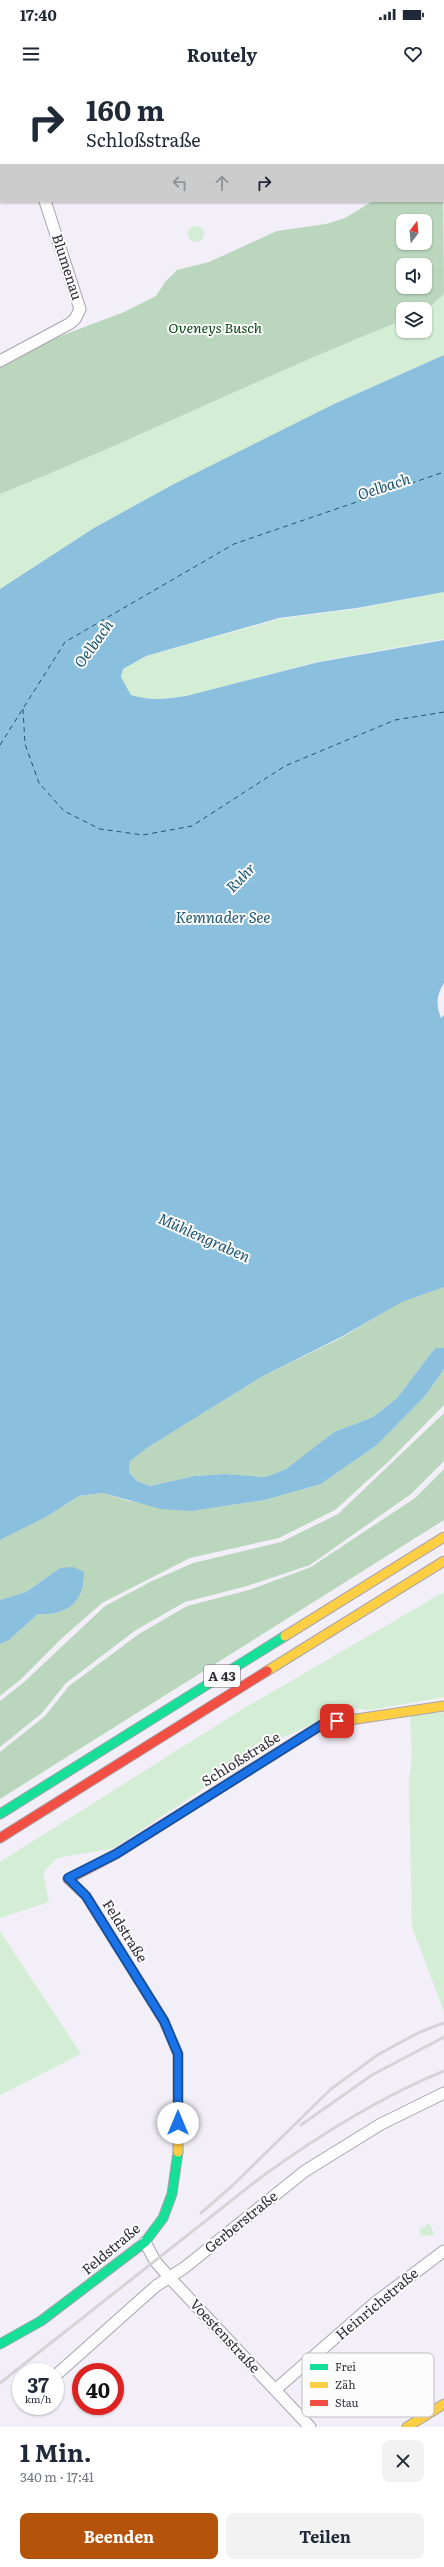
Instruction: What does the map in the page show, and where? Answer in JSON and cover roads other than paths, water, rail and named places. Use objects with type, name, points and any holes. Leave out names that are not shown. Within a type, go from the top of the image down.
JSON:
[{"type":"main road","name":"A 43","points":[[0,1814],[444,1537]]},
{"type":"main road","name":"A 43","points":[[0,1838],[444,1561]]},
{"type":"main road","name":"Schloßstraße","points":[[68,1878],[116,1854],[323,1724],[444,1706]]},
{"type":"main road","name":"Feldstraße","points":[[0,2344],[41,2321],[145,2242],[163,2218],[172,2194],[178,2160],[178,2054],[164,2021],[86,1896],[68,1878]]},
{"type":"main road","points":[[434,2410],[444,2404]]},
{"type":"main road","points":[[407,2427],[423,2417]]},
{"type":"street","name":"Blumenau","points":[[0,361],[69,324],[75,319],[80,309],[45,202]]},
{"type":"street","name":"Gerberstraße","points":[[64,2368],[169,2277],[184,2268],[324,2158],[413,2107],[444,2093]]},
{"type":"street","name":"Voestenstraße","points":[[145,2242],[155,2261],[169,2277],[310,2427]]},
{"type":"street","name":"Heinrichstraße","points":[[317,2353],[376,2302],[444,2251]]},
{"type":"street","name":"Heinrichstraße","points":[[275,2390],[302,2366]]},
{"type":"water","name":"Kemnader See","points":[[444,355],[444,592],[357,608],[279,618],[146,656],[123,669],[121,677],[131,695],[151,699],[172,698],[186,696],[319,662],[444,640],[444,983],[438,996],[438,1009],[441,1018],[444,1015],[444,1287],[402,1302],[341,1337],[263,1376],[147,1448],[130,1461],[129,1472],[137,1481],[150,1486],[194,1476],[224,1474],[266,1477],[286,1469],[334,1432],[373,1417],[397,1398],[435,1348],[444,1348],[444,1369],[426,1395],[377,1445],[321,1484],[265,1500],[192,1511],[161,1509],[103,1493],[79,1496],[46,1517],[0,1540],[0,589],[94,528],[172,485],[334,404]]},
{"type":"water","points":[[73,1567],[84,1572],[84,1582],[78,1599],[66,1610],[48,1614],[38,1614],[9,1640],[0,1644],[0,1600],[26,1592],[60,1568]]},
{"type":"railway","points":[[201,2213],[232,2186],[331,2089],[379,2054],[420,2032],[444,2023]]},
{"type":"railway","points":[[301,2125],[372,2075],[444,2037]]},
{"type":"railway","points":[[0,2383],[282,2162],[326,2133],[372,2106],[444,2071]]},
{"type":"park label","name":"Oveneys Busch","points":[[215,328]]},
{"type":"water label","name":"Oelbach","points":[[384,487]]},
{"type":"water label","name":"Oelbach","points":[[94,644]]},
{"type":"water label","name":"Ruhr","points":[[241,878]]},
{"type":"water label","name":"Mühlengraben","points":[[204,1238]]}]
